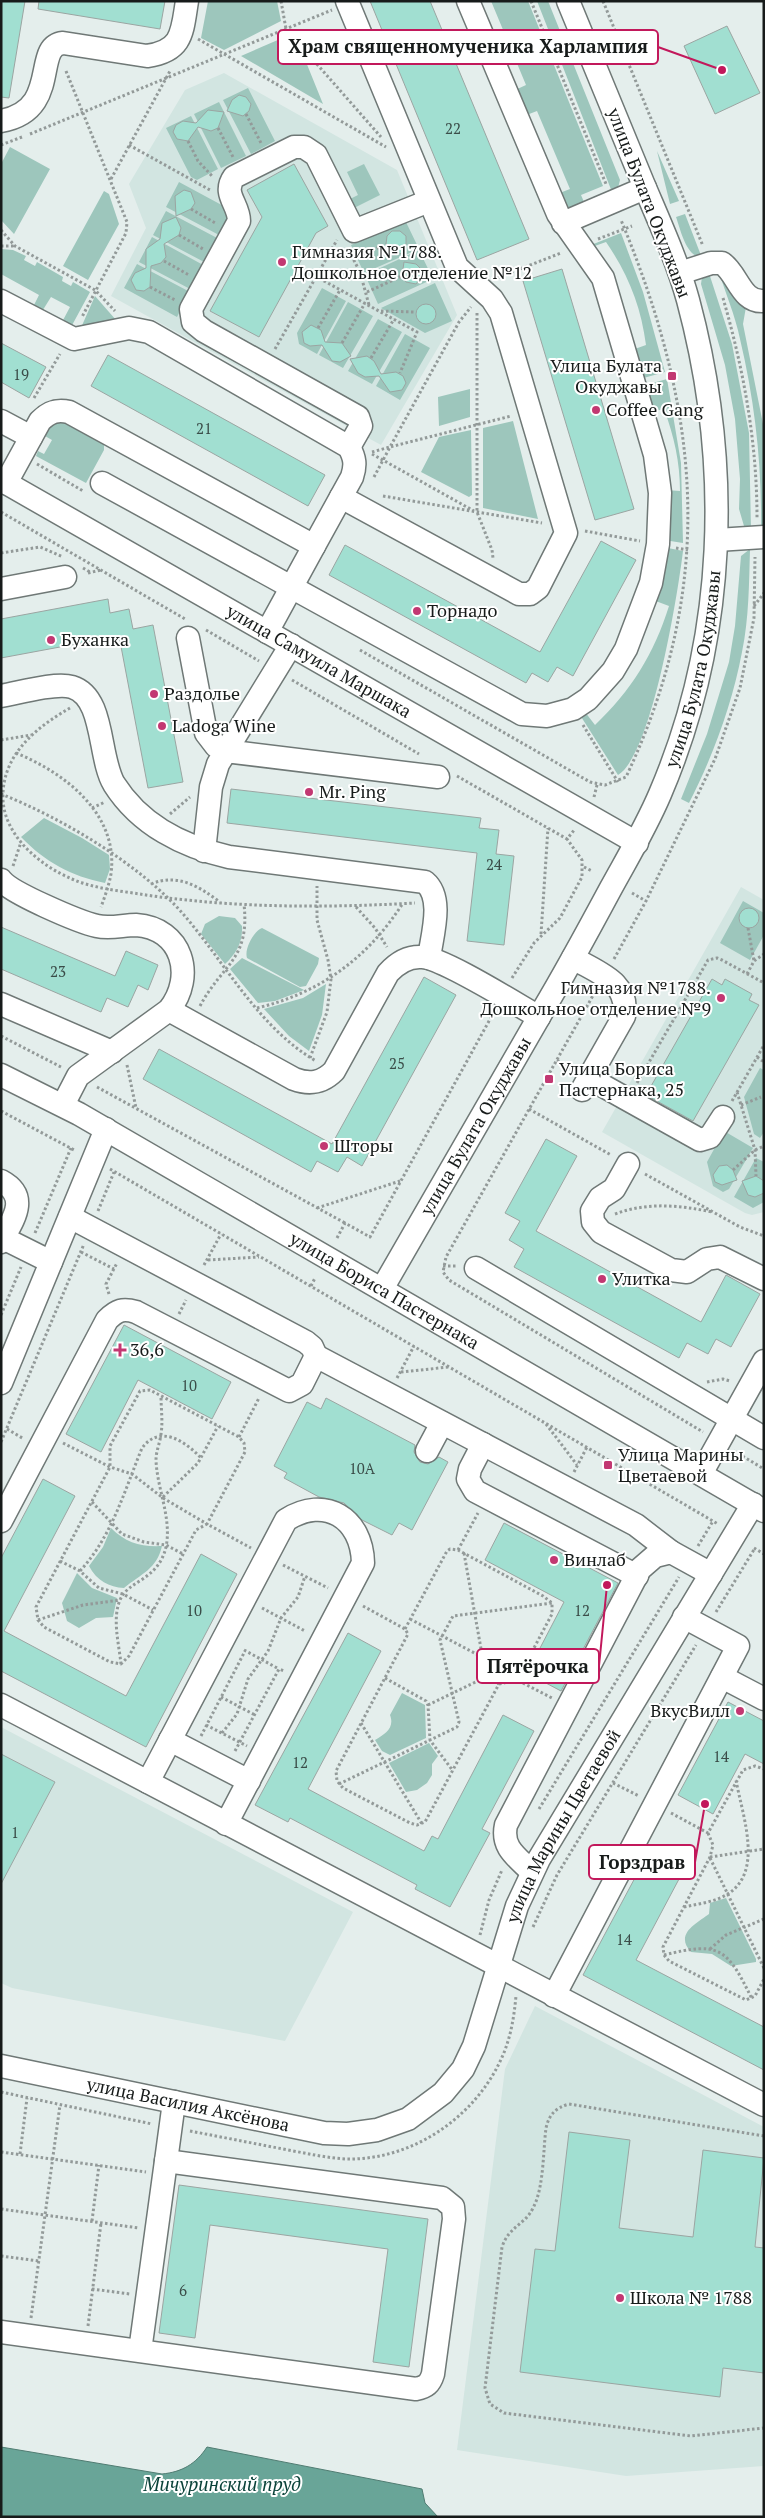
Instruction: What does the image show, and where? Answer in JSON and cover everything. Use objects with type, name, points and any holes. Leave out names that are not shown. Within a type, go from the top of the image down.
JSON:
[{"type":"street","points":[[1,121],[22,114],[36,100],[41,88],[49,51],[55,45],[63,43],[147,56],[168,51],[176,44],[182,30],[187,1]]},
{"type":"street","points":[[102,483],[522,714],[547,716],[573,709],[600,688],[626,649],[651,583],[658,544],[660,493],[655,455],[603,278],[563,223],[554,205],[468,1]]},
{"type":"street","name":"улица Булата Окуджавы","points":[[382,1290],[573,958],[636,843],[670,770],[694,696],[710,618],[717,540],[716,477],[709,405],[700,352],[680,273],[568,1]]},
{"type":"street","points":[[341,496],[519,594],[534,592],[564,538],[566,527],[501,313],[492,299],[457,267],[348,2]]},
{"type":"street","points":[[349,447],[361,426],[358,417],[197,326],[191,316],[191,309],[233,232],[239,216],[230,196],[235,180],[294,147],[310,149],[316,155],[354,231],[429,200]]},
{"type":"street","points":[[563,223],[645,188]]},
{"type":"street","points":[[680,273],[711,263],[722,263],[733,273],[750,300],[764,301]]},
{"type":"street","points":[[1,300],[74,339],[124,329],[136,328],[149,332],[349,447],[354,457],[355,468],[267,632]]},
{"type":"street","points":[[4,482],[16,429],[47,414],[62,410],[69,412],[314,546]]},
{"type":"street","name":"улица Самуила Маршака","points":[[4,482],[636,843]]},
{"type":"street","points":[[717,540],[764,538]]},
{"type":"street","points":[[1,589],[69,566]]},
{"type":"street","points":[[188,638],[206,733],[216,746],[225,751],[438,776]]},
{"type":"street","points":[[204,851],[214,775],[225,751],[291,646]]},
{"type":"street","points":[[1,696],[60,686],[72,687],[83,692],[93,705],[106,767],[113,783],[133,807],[155,827],[180,842],[204,851],[229,857],[416,879],[425,882],[434,893],[429,958]]},
{"type":"street","points":[[1,880],[13,891],[95,926],[136,925],[154,930],[169,940],[179,954],[184,968],[184,983],[179,998],[169,1010],[78,1076],[63,1105]]},
{"type":"street","points":[[169,1010],[294,1078],[314,1083],[334,1072],[388,973],[394,967],[413,957],[429,958],[539,1017]]},
{"type":"street","points":[[573,958],[619,986],[624,997],[624,1016],[585,1084],[627,1100],[700,1140],[710,1137],[732,1111]]},
{"type":"street","points":[[1,1004],[117,1048]]},
{"type":"street","name":"улица Бориса Пастернака","points":[[1,1074],[106,1129],[758,1508]]},
{"type":"street","points":[[1,1383],[106,1129]]},
{"type":"street","points":[[628,1164],[614,1189],[600,1198],[592,1211],[593,1222],[601,1232],[670,1270],[687,1272],[708,1258],[720,1256],[764,1279]]},
{"type":"street","points":[[1,1181],[13,1190],[18,1204],[18,1211],[2,1239],[51,1262]]},
{"type":"street","points":[[70,1217],[306,1342],[312,1346],[316,1356],[636,1525],[680,1557],[711,1574]]},
{"type":"street","points":[[476,1268],[764,1438]]},
{"type":"street","points":[[1,1522],[107,1320],[117,1310],[126,1309],[136,1312],[289,1391],[302,1384],[316,1356]]},
{"type":"street","points":[[701,1474],[764,1361]]},
{"type":"street","points":[[427,1451],[442,1422]]},
{"type":"street","points":[[483,1444],[470,1469],[468,1479],[475,1491],[636,1576]]},
{"type":"street","name":"улица Марины Цветаевой","points":[[377,2130],[400,2122],[421,2111],[453,2083],[474,2046],[511,1924],[532,1872],[684,1617],[711,1574],[758,1508]]},
{"type":"street","points":[[148,1782],[286,1520],[310,1509],[328,1510],[342,1516],[358,1534],[363,1546],[363,1563],[226,1824]]},
{"type":"street","points":[[532,1872],[512,1853],[505,1841],[506,1825],[636,1576],[649,1559],[660,1554],[680,1557]]},
{"type":"street","points":[[554,1996],[738,1646],[684,1617]]},
{"type":"street","points":[[722,1677],[764,1699]]},
{"type":"street","points":[[1,1705],[764,2105]]},
{"type":"street","points":[[170,1740],[249,1781]]},
{"type":"street","name":"улица Василия Аксёнова","points":[[1,2066],[324,2133],[348,2134],[377,2130]]},
{"type":"street","points":[[140,2351],[174,2102]]},
{"type":"street","points":[[1,2332],[416,2389],[423,2388],[431,2381],[454,2219],[453,2207],[442,2198],[165,2167]]},
{"type":"path","points":[[182,30],[393,151],[286,29],[281,1]]},
{"type":"path","points":[[532,1],[625,229]]},
{"type":"path","points":[[603,1],[685,206]]},
{"type":"path","points":[[1,145],[348,2]]},
{"type":"path","points":[[55,45],[127,227],[95,290]]},
{"type":"path","points":[[110,180],[166,78]]},
{"type":"path","points":[[246,114],[269,160]]},
{"type":"path","points":[[188,141],[200,163],[215,179],[235,180],[218,128]]},
{"type":"path","points":[[129,145],[205,187]]},
{"type":"path","points":[[191,209],[233,232]]},
{"type":"path","points":[[476,286],[632,226]]},
{"type":"path","points":[[1,230],[15,246],[95,290],[117,313],[124,329]]},
{"type":"path","points":[[179,235],[219,257]]},
{"type":"path","points":[[339,238],[354,259],[367,292],[369,306]]},
{"type":"path","points":[[266,365],[333,244]]},
{"type":"path","points":[[354,259],[386,244]]},
{"type":"path","points":[[1,246],[15,246]]},
{"type":"path","points":[[164,261],[205,283]]},
{"type":"path","points":[[315,276],[414,330],[417,334],[400,373]]},
{"type":"path","points":[[367,292],[402,276]]},
{"type":"path","points":[[150,287],[191,309]]},
{"type":"path","points":[[318,328],[340,290]]},
{"type":"path","points":[[390,447],[459,322],[476,302],[476,512],[493,554],[484,576]]},
{"type":"path","points":[[342,343],[365,303]]},
{"type":"path","points":[[380,311],[415,312]]},
{"type":"path","points":[[371,358],[394,319]]},
{"type":"path","points":[[16,429],[57,358],[64,351]]},
{"type":"path","points":[[476,512],[369,453],[531,411]]},
{"type":"path","points":[[374,494],[688,550]]},
{"type":"path","points":[[1,553],[40,547],[69,566],[90,572]]},
{"type":"path","points":[[754,606],[764,593]]},
{"type":"path","points":[[573,709],[618,782]]},
{"type":"path","points":[[1,740],[32,735]]},
{"type":"path","points":[[16,753],[41,763],[72,785],[95,811],[103,826],[109,845],[111,873],[95,926]]},
{"type":"path","points":[[155,827],[214,775]]},
{"type":"path","points":[[590,782],[606,786],[626,777]]},
{"type":"path","points":[[541,935],[548,828]]},
{"type":"path","points":[[1,1036],[78,1076],[370,1237],[529,950],[541,935],[555,924],[582,877],[584,867],[578,852],[567,839],[576,828]]},
{"type":"path","points":[[584,867],[592,871]]},
{"type":"path","points":[[310,1058],[327,1012],[331,979],[317,920],[317,868]]},
{"type":"path","points":[[151,884],[172,879],[182,880],[220,902]]},
{"type":"path","points":[[256,1008],[277,1003],[331,979],[358,958],[381,935],[407,898],[416,879]]},
{"type":"path","points":[[632,893],[646,901]]},
{"type":"path","points":[[191,1022],[209,989],[236,957],[243,943],[246,929],[244,904]]},
{"type":"path","points":[[355,906],[381,935],[394,967]]},
{"type":"path","points":[[748,928],[754,960]]},
{"type":"path","points":[[746,974],[754,960],[764,954]]},
{"type":"path","points":[[627,1100],[704,964],[717,958],[764,983]]},
{"type":"path","points":[[756,1176],[755,1150],[732,1111],[737,1092],[764,1045]]},
{"type":"path","points":[[117,1048],[136,1108]]},
{"type":"path","points":[[756,1057],[764,1062]]},
{"type":"path","points":[[732,1111],[737,1092]]},
{"type":"path","points":[[732,1111],[761,1097]]},
{"type":"path","points":[[1,1111],[114,1172],[713,1521],[680,1557],[538,1811]]},
{"type":"path","points":[[732,1170],[755,1150],[764,1146]]},
{"type":"path","points":[[1,1442],[114,1172]]},
{"type":"path","points":[[317,1208],[401,1181]]},
{"type":"path","points":[[593,1222],[629,1209],[651,1205],[682,1206],[715,1213]]},
{"type":"path","points":[[337,1238],[345,1223]]},
{"type":"path","points":[[754,1233],[764,1236]]},
{"type":"path","points":[[117,1310],[106,1284],[126,1246]]},
{"type":"path","points":[[81,1252],[114,1269]]},
{"type":"path","points":[[208,1260],[260,1257]]},
{"type":"path","points":[[444,1275],[449,1280],[764,1468]]},
{"type":"path","points":[[311,1286],[315,1278]]},
{"type":"path","points":[[388,1394],[414,1346]]},
{"type":"path","points":[[400,1372],[450,1367]]},
{"type":"path","points":[[145,1389],[218,1426],[239,1437],[244,1443],[245,1452],[206,1524],[196,1530],[126,1661],[121,1664],[110,1662],[44,1627],[38,1620],[36,1607],[110,1467],[110,1446],[137,1394],[145,1389]]},
{"type":"path","points":[[121,1664],[117,1627],[120,1600],[123,1594],[150,1574],[162,1558],[166,1545],[167,1534],[163,1498],[156,1461],[161,1435],[161,1396]]},
{"type":"path","points":[[239,1437],[260,1396]]},
{"type":"path","points":[[544,1421],[577,1465]]},
{"type":"path","points":[[163,1498],[201,1458],[218,1426]]},
{"type":"path","points":[[80,1571],[98,1549],[112,1524],[142,1448],[147,1441],[161,1435],[181,1441],[201,1458]]},
{"type":"path","points":[[62,1442],[110,1467],[132,1474],[163,1498],[206,1524],[405,1629]]},
{"type":"path","points":[[92,1502],[122,1534],[132,1539],[166,1545],[183,1554]]},
{"type":"path","points":[[458,1550],[479,1510]]},
{"type":"path","points":[[755,1548],[764,1554]]},
{"type":"path","points":[[500,1684],[428,1819],[422,1824],[410,1823],[339,1784],[336,1771],[407,1636],[405,1629],[447,1551],[458,1550],[464,1553],[543,1596],[552,1604],[552,1614],[517,1680]]},
{"type":"path","points":[[464,1553],[486,1677]]},
{"type":"path","points":[[60,1561],[80,1571],[99,1588],[123,1594],[153,1610]]},
{"type":"path","points":[[222,1733],[241,1708],[248,1679],[262,1660],[281,1618],[298,1597],[305,1576]]},
{"type":"path","points":[[244,1599],[323,1640]]},
{"type":"path","points":[[38,1620],[83,1605],[120,1600]]},
{"type":"path","points":[[339,1784],[458,1725],[440,1642],[441,1636],[453,1616],[552,1604]]},
{"type":"path","points":[[410,1619],[483,1658]]},
{"type":"path","points":[[223,1639],[302,1681]]},
{"type":"path","points":[[193,1752],[246,1651]]},
{"type":"path","points":[[226,1769],[279,1669]]},
{"type":"path","points":[[486,1677],[500,1684],[517,1680],[551,1698]]},
{"type":"path","points":[[428,1705],[486,1677]]},
{"type":"path","points":[[385,1678],[423,1698],[428,1705],[430,1740],[453,1771]]},
{"type":"path","points":[[221,1697],[255,1715]]},
{"type":"path","points":[[184,1713],[263,1755]]},
{"type":"path","points":[[362,1723],[422,1824]]},
{"type":"path","points":[[708,1833],[736,1780],[748,1767],[755,1766],[764,1769]]},
{"type":"path","points":[[684,1907],[728,1895],[743,1880],[748,1868],[749,1851],[736,1780]]},
{"type":"path","points":[[669,1812],[708,1833],[713,1845],[710,1858],[663,1947],[664,1955],[669,1960],[742,1998],[752,1998]]},
{"type":"path","points":[[710,1858],[764,1849]]},
{"type":"path","points":[[475,1955],[492,1894],[512,1853]]},
{"type":"path","points":[[710,1858],[764,1968]]},
{"type":"path","points":[[710,1949],[726,1935],[764,1918]]},
{"type":"path","points":[[664,1955],[694,1948],[710,1949],[718,1952],[733,1962],[752,1998]]},
{"type":"path","points":[[752,1998],[764,1979]]},
{"type":"path","points":[[20,2154],[27,2098]]},
{"type":"path","points":[[764,2136],[569,2104],[554,2111],[548,2119],[546,2128],[538,2196],[527,2218],[512,2228],[505,2237],[502,2247],[485,2388],[490,2404],[504,2413],[691,2436],[764,2428]]},
{"type":"path","points":[[29,2336],[60,2105]]},
{"type":"path","points":[[1,2152],[99,2165],[165,2167]]},
{"type":"path","points":[[92,2221],[99,2165]]},
{"type":"path","points":[[1,2209],[157,2230]]},
{"type":"path","points":[[85,2344],[102,2223]]},
{"type":"path","points":[[1,2256],[39,2261]]},
{"type":"path","points":[[92,2289],[148,2296]]},
{"type":"shaded area","points":[[208,1],[277,1],[281,21],[224,50],[201,38]]},
{"type":"shaded area","points":[[491,1],[528,1],[603,186],[581,195],[584,202],[566,208],[557,194],[570,189],[537,111],[524,116],[513,91],[526,85]]},
{"type":"shaded area","points":[[537,1],[548,1],[620,180],[618,188],[612,192]]},
{"type":"shaded area","points":[[287,36],[306,62],[323,104],[241,56]]},
{"type":"shaded area","name":"Гимназия №1788. Дошкольное отделение №12","points":[[224,73],[397,170],[457,315],[381,445],[111,296],[146,228],[129,184],[185,90]]},
{"type":"shaded area","points":[[248,88],[275,141],[251,154],[223,100]]},
{"type":"shaded area","points":[[219,102],[246,156],[221,168],[194,114]]},
{"type":"shaded area","points":[[191,116],[218,169],[197,180],[191,177],[166,128]]},
{"type":"shaded area","points":[[10,147],[50,169],[14,234],[1,220],[1,164]]},
{"type":"shaded area","points":[[657,151],[679,201],[670,204]]},
{"type":"shaded area","points":[[364,164],[380,195],[350,210],[346,201],[358,195],[347,172]]},
{"type":"shaded area","points":[[179,182],[229,209],[230,215],[219,235],[166,207]]},
{"type":"shaded area","points":[[104,191],[109,194],[119,224],[88,280],[63,266]]},
{"type":"shaded area","points":[[166,211],[219,239],[206,263],[153,235]]},
{"type":"shaded area","points":[[685,214],[702,258],[692,253],[682,236],[676,217]]},
{"type":"shaded area","points":[[405,220],[419,249],[364,273],[351,245]]},
{"type":"shaded area","points":[[621,233],[643,292],[665,372],[640,379],[632,350],[646,345],[637,304],[621,266],[606,242],[592,247],[591,245]]},
{"type":"shaded area","points":[[152,237],[205,266],[192,290],[139,262]]},
{"type":"shaded area","points":[[1,249],[13,250],[26,256],[24,260],[35,266],[37,262],[63,277],[62,281],[71,286],[73,282],[90,292],[70,329],[61,324],[70,307],[51,297],[41,313],[32,309],[39,295],[1,274]]},
{"type":"shaded area","points":[[419,250],[433,279],[378,304],[365,275]]},
{"type":"shaded area","points":[[137,264],[190,292],[177,317],[124,288]]},
{"type":"shaded area","points":[[718,269],[746,307],[743,324],[764,429],[764,528],[761,530],[759,458],[754,410],[738,330]]},
{"type":"shaded area","points":[[708,270],[732,344],[749,433],[751,530],[744,526],[739,509],[740,479],[735,419],[725,365],[701,284],[702,277]]},
{"type":"shaded area","points":[[435,283],[452,321],[425,333],[381,308]]},
{"type":"shaded area","points":[[322,288],[346,301],[317,354],[299,344],[297,333]]},
{"type":"shaded area","points":[[95,296],[116,320],[80,330]]},
{"type":"shaded area","points":[[348,302],[373,316],[343,368],[319,355]]},
{"type":"shaded area","points":[[378,319],[402,332],[372,384],[348,371]]},
{"type":"shaded area","points":[[405,334],[430,348],[400,400],[376,386]]},
{"type":"shaded area","points":[[667,379],[681,463],[683,543],[664,540],[666,490],[680,491],[678,459],[664,409],[651,412],[642,386]]},
{"type":"shaded area","points":[[470,389],[470,417],[439,426],[438,397]]},
{"type":"shaded area","points":[[57,417],[104,442],[104,450],[86,483],[36,456],[38,451],[44,454],[52,440],[45,436]]},
{"type":"shaded area","points":[[513,421],[538,519],[483,508],[483,428]]},
{"type":"shaded area","points":[[471,430],[472,495],[469,497],[421,472],[439,437]]},
{"type":"shaded area","points":[[663,547],[683,551],[676,601],[661,671],[642,737],[630,761],[618,775],[580,715],[585,712],[595,725],[620,699],[640,671],[656,640],[669,606],[653,600]]},
{"type":"shaded area","points":[[750,549],[747,613],[738,672],[721,730],[689,803],[681,799],[707,734],[729,662],[735,626],[741,556]]},
{"type":"shaded area","points":[[44,818],[109,855],[110,869],[105,883],[59,867],[39,854],[21,837]]},
{"type":"shaded area","name":"Гимназия №1788. Дошкольное отделение №9","points":[[741,887],[764,900],[764,1212],[752,1215],[745,1213],[602,1132]]},
{"type":"shaded area","points":[[743,901],[764,913],[764,935],[750,960],[720,943]]},
{"type":"shaded area","points":[[219,916],[235,918],[242,926],[238,947],[225,964],[201,934],[205,924]]},
{"type":"shaded area","points":[[262,928],[319,958],[318,964],[306,986],[300,987],[247,958],[246,954],[250,941]]},
{"type":"shaded area","points":[[242,958],[304,990],[275,1001],[258,1003],[230,969]]},
{"type":"shaded area","points":[[326,984],[322,1015],[309,1051],[289,1036],[264,1009],[303,998]]},
{"type":"shaded area","points":[[760,1068],[764,1070],[764,1132],[760,1138],[754,1134],[744,1097]]},
{"type":"shaded area","points":[[724,1131],[753,1148],[729,1189],[723,1192],[713,1186],[707,1162]]},
{"type":"shaded area","points":[[756,1158],[764,1162],[764,1202],[753,1208],[734,1197]]},
{"type":"shaded area","points":[[111,1528],[128,1541],[147,1546],[162,1546],[160,1554],[152,1566],[124,1588],[104,1582],[96,1576],[89,1566],[103,1547]]},
{"type":"shaded area","points":[[77,1573],[92,1588],[117,1598],[113,1617],[96,1618],[79,1628],[67,1621],[62,1603]]},
{"type":"shaded area","points":[[402,1693],[425,1705],[426,1738],[390,1755],[382,1751],[375,1740],[390,1727],[390,1715]]},
{"type":"shaded area","points":[[1,1727],[353,1912],[285,2041],[12,1988],[1,1983]]},
{"type":"shaded area","points":[[429,1743],[438,1756],[432,1764],[432,1775],[427,1783],[417,1790],[406,1792],[389,1763]]},
{"type":"shaded area","points":[[726,1898],[756,1962],[731,1966],[712,1954],[691,1952],[686,1946],[686,1934],[694,1925],[709,1914],[710,1903]]},
{"type":"shaded area","name":"Школа № 1788","points":[[535,2006],[764,2127],[764,2466],[626,2476],[457,2450],[505,2069]]},
{"type":"water","name":"Мичуринский пруд","points":[[1,2447],[162,2474],[188,2466],[207,2447],[422,2489],[425,2503],[438,2517],[1,2517]]},
{"type":"building","points":[[1,1],[25,1],[9,98],[1,97]]},
{"type":"building","points":[[39,1],[165,1],[160,29],[38,9]]},
{"type":"building","points":[[370,1],[430,1],[529,239],[477,260]]},
{"type":"building","points":[[727,26],[760,93],[715,114],[684,46]]},
{"type":"building","points":[[239,95],[246,97],[251,104],[249,111],[243,116],[227,111],[232,100]]},
{"type":"building","points":[[208,110],[224,112],[218,128],[211,131],[198,127],[188,141],[177,139],[173,132],[176,125],[183,121],[196,123]]},
{"type":"building","points":[[294,164],[328,226],[316,233],[259,337],[210,311],[262,217],[247,190]]},
{"type":"building","points":[[184,190],[191,192],[195,203],[191,209],[176,216],[175,196]]},
{"type":"building","points":[[176,217],[181,228],[179,235],[164,244],[166,257],[161,263],[151,266],[150,287],[144,291],[136,290],[131,280],[135,273],[146,268],[146,249],[160,239],[162,223]]},
{"type":"building","points":[[392,231],[400,231],[406,236],[406,244],[402,254],[391,250],[386,244],[387,236]]},
{"type":"building","points":[[404,262],[416,264],[421,269],[422,276],[416,284],[406,282],[402,276]]},
{"type":"building","points":[[562,269],[634,509],[595,520],[523,281]]},
{"type":"building","points":[[422,304],[430,304],[436,310],[436,318],[430,324],[422,324],[416,318],[416,310]]},
{"type":"building","points":[[311,325],[321,330],[325,342],[342,343],[351,356],[340,362],[332,361],[322,345],[310,346],[304,343],[302,332]]},
{"type":"building","points":[[1,343],[46,367],[29,398],[1,382]]},
{"type":"building","points":[[108,355],[325,475],[308,506],[91,386]]},
{"type":"building","points":[[367,356],[374,361],[381,374],[396,372],[403,376],[406,383],[402,390],[390,392],[379,376],[365,377],[358,373],[350,359]]},
{"type":"building","points":[[601,541],[636,560],[573,676],[557,667],[548,682],[532,673],[526,683],[329,575],[345,545],[540,652]]},
{"type":"building","points":[[108,599],[110,613],[129,609],[133,629],[153,625],[183,782],[148,788],[119,636],[1,658],[1,619]]},
{"type":"building","points":[[231,789],[481,818],[479,828],[499,830],[496,854],[514,856],[504,945],[467,941],[477,853],[227,823]]},
{"type":"building","points":[[745,908],[753,908],[759,914],[759,922],[753,928],[745,928],[739,922],[739,914]]},
{"type":"building","points":[[1,927],[115,976],[126,951],[158,965],[148,990],[138,985],[128,1007],[107,998],[101,1012],[1,969]]},
{"type":"building","points":[[424,977],[456,995],[362,1166],[347,1157],[338,1172],[317,1161],[311,1172],[143,1079],[159,1049],[332,1144]]},
{"type":"building","points":[[712,979],[722,985],[725,979],[752,994],[749,1000],[759,1005],[693,1121],[646,1095]]},
{"type":"building","points":[[546,1139],[577,1156],[536,1231],[701,1322],[726,1275],[760,1294],[731,1347],[716,1339],[708,1354],[687,1343],[679,1358],[514,1267],[524,1249],[509,1240],[520,1221],[505,1213]]},
{"type":"building","points":[[727,1165],[733,1170],[737,1180],[722,1185],[715,1182],[713,1175],[719,1166]]},
{"type":"building","points":[[756,1176],[764,1181],[764,1193],[755,1197],[748,1195],[742,1181]]},
{"type":"building","points":[[124,1325],[231,1382],[212,1419],[138,1380],[101,1452],[66,1434]]},
{"type":"building","points":[[326,1398],[415,1445],[414,1452],[420,1462],[428,1464],[439,1457],[448,1462],[412,1530],[399,1523],[392,1535],[362,1520],[344,1503],[319,1497],[284,1478],[287,1473],[274,1466],[307,1402],[321,1409]]},
{"type":"building","points":[[43,1479],[75,1496],[4,1631],[126,1696],[201,1554],[237,1574],[146,1747],[1,1671],[1,1558]]},
{"type":"building","points":[[504,1523],[618,1583],[561,1691],[527,1673],[564,1602],[485,1560]]},
{"type":"building","points":[[348,1633],[381,1651],[308,1789],[424,1851],[432,1836],[438,1839],[503,1715],[534,1731],[482,1829],[490,1833],[450,1907],[415,1889],[417,1885],[290,1818],[288,1822],[255,1805]]},
{"type":"building","points":[[728,1702],[764,1721],[764,1764],[745,1754],[713,1814],[678,1795]]},
{"type":"building","points":[[1,1754],[55,1782],[1,1884]]},
{"type":"building","points":[[652,1846],[687,1864],[636,1960],[764,2027],[764,2070],[583,1975]]},
{"type":"building","points":[[569,2132],[630,2140],[619,2228],[693,2237],[703,2150],[764,2158],[755,2247],[764,2248],[764,2373],[723,2368],[720,2397],[520,2372],[535,2249],[555,2251]]},
{"type":"building","points":[[179,2185],[428,2219],[409,2367],[373,2362],[388,2249],[210,2225],[195,2338],[159,2333]]},
{"type":"place","name":"Храм священномученика Харлампия","points":[[722,70]]},
{"type":"place","name":"Гимназия №1788. Дошкольное отделение №12","points":[[282,262]]},
{"type":"place","name":"Улица Булата Окуджавы","points":[[672,376]]},
{"type":"place","name":"Coffee Gang","points":[[596,410]]},
{"type":"place","name":"Торнадо","points":[[417,611]]},
{"type":"place","name":"Буханка","points":[[51,640]]},
{"type":"place","name":"Раздолье","points":[[154,694]]},
{"type":"place","name":"Ladoga Wine","points":[[162,726]]},
{"type":"place","name":"Mr. Ping","points":[[309,792]]},
{"type":"place","name":"Гимназия №1788. Дошкольное отделение №9","points":[[721,998]]},
{"type":"place","name":"Улица Бориса Пастернака, 25","points":[[549,1079]]},
{"type":"place","name":"Шторы","points":[[324,1146]]},
{"type":"place","name":"Улитка","points":[[602,1279]]},
{"type":"place","name":"36,6","points":[[120,1350]]},
{"type":"place","name":"Улица Марины Цветаевой","points":[[608,1465]]},
{"type":"place","name":"Винлаб","points":[[554,1560]]},
{"type":"place","name":"Пятёрочка","points":[[607,1585]]},
{"type":"place","name":"ВкусВилл","points":[[740,1711]]},
{"type":"place","name":"Горздрав","points":[[705,1804]]},
{"type":"place","name":"Школа № 1788","points":[[620,2298]]}]
